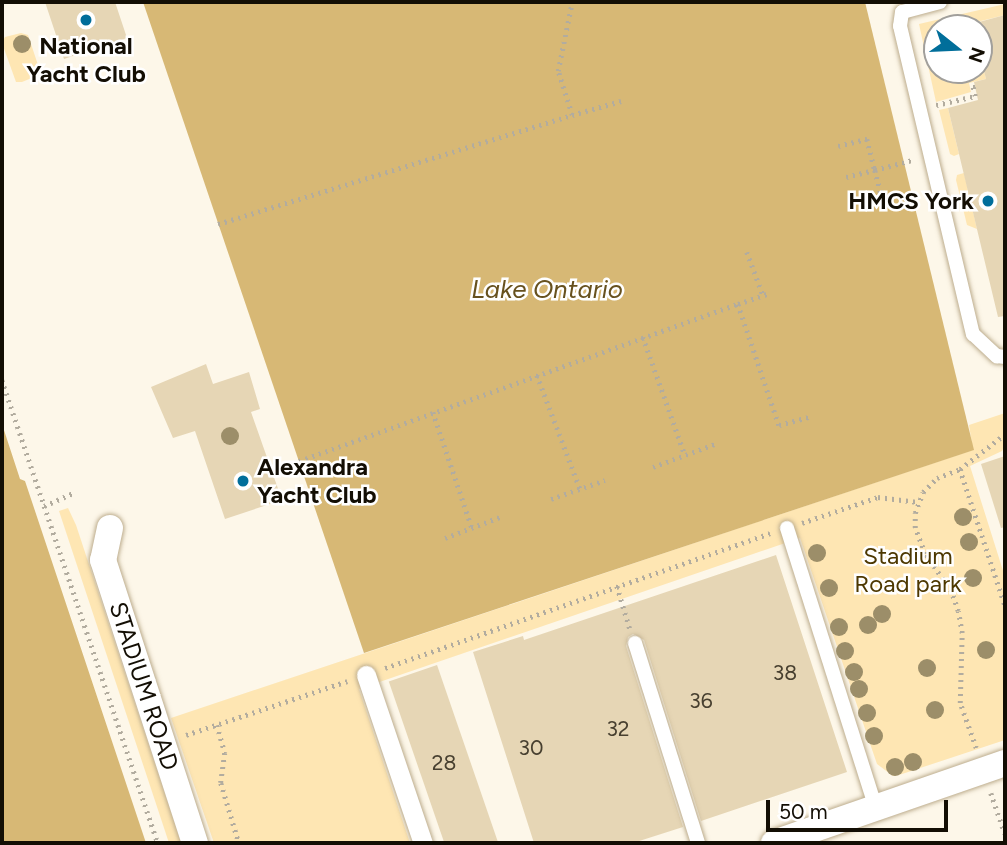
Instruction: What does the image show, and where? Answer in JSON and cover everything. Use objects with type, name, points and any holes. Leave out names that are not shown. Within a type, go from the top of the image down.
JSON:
[{"type":"street","name":"STADIUM ROAD","points":[[110,528],[103,560],[195,843]]},
{"type":"street","points":[[366,675],[423,843]]},
{"type":"street","points":[[774,843],[997,766]]},
{"type":"lane","points":[[940,2],[902,12],[900,26],[973,334],[997,356],[1005,357]]},
{"type":"lane","points":[[787,528],[876,808]]},
{"type":"lane","points":[[635,643],[698,843]]},
{"type":"path","points":[[572,2],[558,71],[572,115]]},
{"type":"path","points":[[920,108],[975,96],[972,87],[975,87]]},
{"type":"path","points":[[218,224],[621,102]]},
{"type":"path","points":[[838,146],[867,139],[881,194]]},
{"type":"path","points":[[846,177],[900,163]]},
{"type":"path","points":[[747,252],[763,295]]},
{"type":"path","points":[[299,461],[770,293]]},
{"type":"path","points":[[738,304],[779,425],[812,416]]},
{"type":"path","points":[[643,337],[685,455]]},
{"type":"path","points":[[537,375],[580,489]]},
{"type":"path","points":[[2,380],[158,843]]},
{"type":"path","points":[[433,412],[472,527]]},
{"type":"path","points":[[997,766],[960,703],[962,633],[958,611],[951,591],[919,542],[915,528],[918,502],[937,478],[960,469],[1005,435]]},
{"type":"path","points":[[653,467],[715,444]]},
{"type":"path","points":[[960,469],[1005,606]]},
{"type":"path","points":[[551,499],[605,480]]},
{"type":"path","points":[[44,506],[75,492]]},
{"type":"path","points":[[162,744],[878,497],[918,502]]},
{"type":"path","points":[[445,538],[500,516]]},
{"type":"path","points":[[617,586],[625,611]]},
{"type":"path","points":[[217,725],[225,753],[221,783],[239,843]]},
{"type":"path","points":[[995,803],[1005,834]]},
{"type":"green space","points":[[1005,4],[1005,15],[993,18],[993,14],[962,14]]},
{"type":"green space","points":[[923,23],[923,42],[919,24]]},
{"type":"green space","points":[[21,33],[28,35],[40,71],[39,75],[16,82],[2,43],[5,37]]},
{"type":"green space","points":[[932,84],[969,84],[971,92],[936,102]]},
{"type":"green space","points":[[948,108],[959,154],[954,156],[950,154],[939,110]]},
{"type":"green space","points":[[964,173],[977,229],[967,225],[956,180],[957,175]]},
{"type":"green space","name":"Stadium Road park","points":[[1005,413],[1005,445],[1002,451],[970,466],[1005,577],[1005,740],[899,775],[893,776],[877,764],[800,538],[359,689],[410,843],[214,843],[171,718],[973,450],[969,425]]},
{"type":"green space","points":[[68,508],[76,525],[181,843],[169,843],[59,511]]},
{"type":"water","name":"Lake Ontario","points":[[143,2],[865,2],[974,450],[364,653]]},
{"type":"water","points":[[2,424],[20,479],[25,481],[146,843],[2,843]]},
{"type":"building","name":"National Yacht Club","points":[[45,2],[115,2],[127,38],[64,59]]},
{"type":"building","name":"HMCS York","points":[[1005,15],[1005,316],[998,317],[948,108],[978,100],[974,84],[993,84],[993,18]]},
{"type":"building","points":[[206,364],[213,384],[249,372],[260,409],[251,412],[282,500],[225,519],[195,431],[173,438],[151,387]]},
{"type":"building","points":[[1005,456],[1005,527],[1001,528],[981,464]]},
{"type":"building","points":[[776,555],[847,772],[701,821],[644,640],[633,634],[628,637],[626,646],[683,827],[633,843],[534,843],[473,652],[523,636],[524,640]]},
{"type":"building","points":[[437,665],[498,843],[444,843],[389,682]]},
{"type":"place","name":"National Yacht Club","points":[[86,20]]},
{"type":"place","name":"HMCS York","points":[[988,201]]},
{"type":"place","name":"Alexandra Yacht Club","points":[[243,481]]}]
